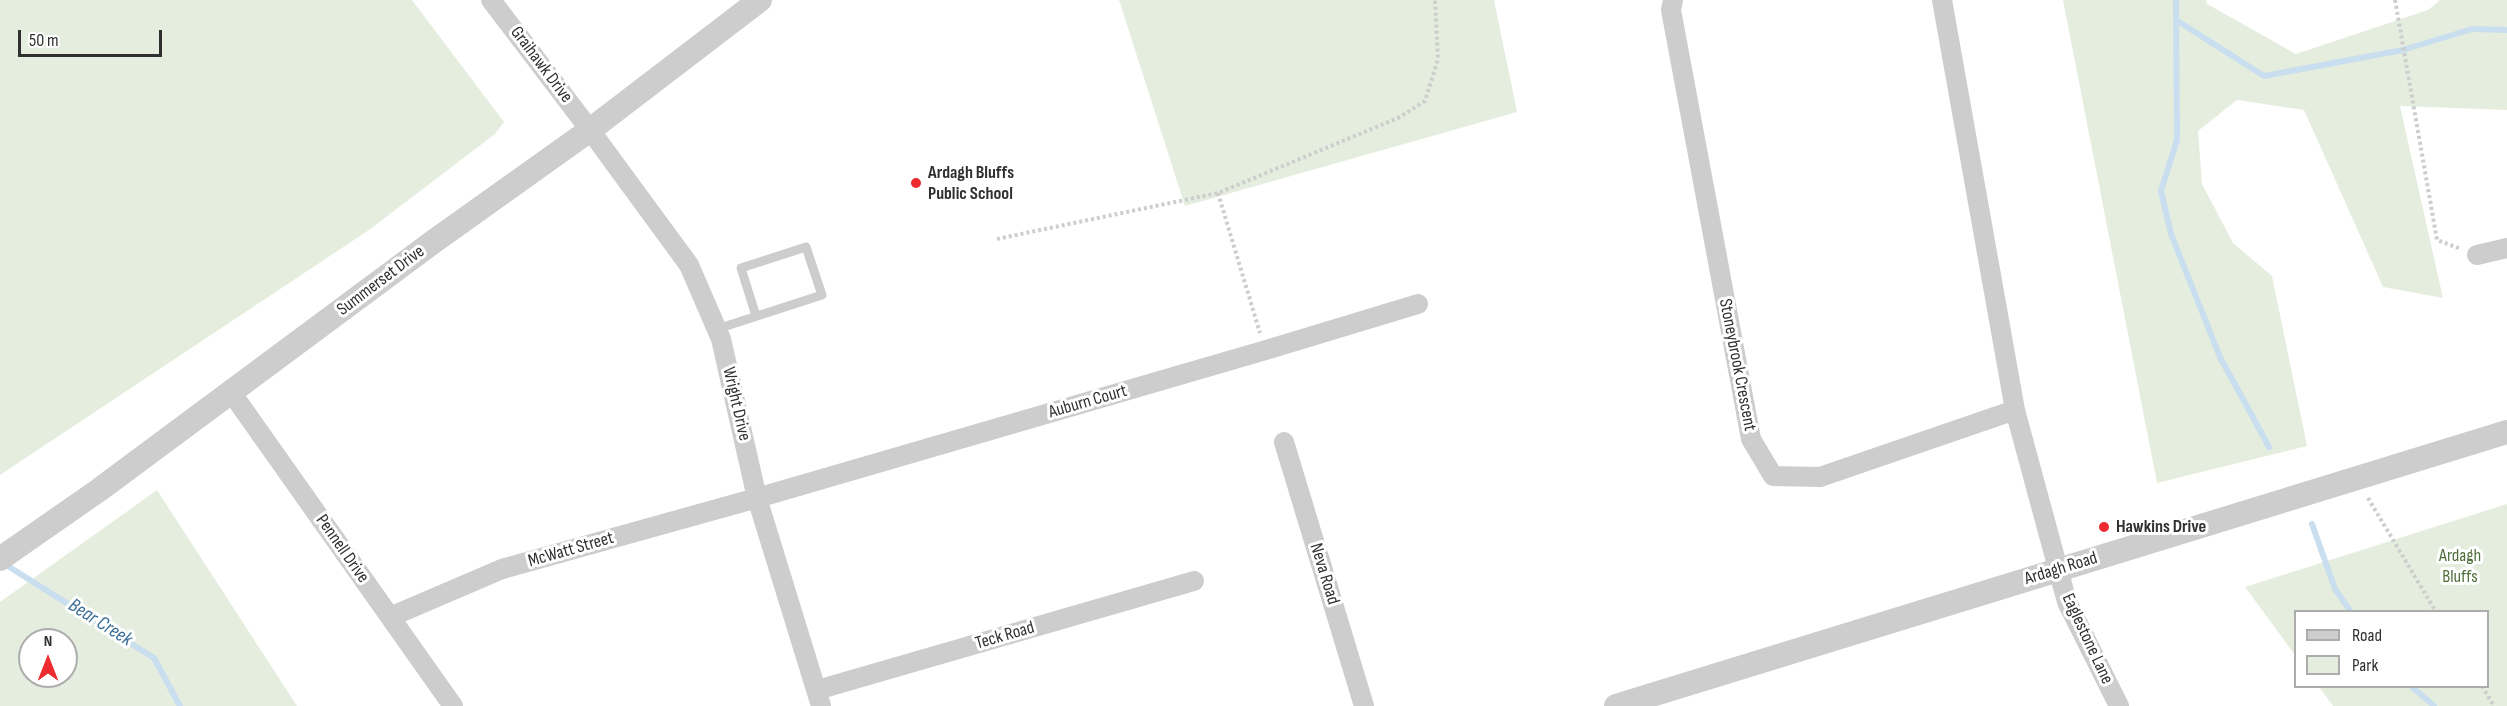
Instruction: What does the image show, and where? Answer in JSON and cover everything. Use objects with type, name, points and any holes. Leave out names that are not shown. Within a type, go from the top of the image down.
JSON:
[{"type":"street","name":"Graihawk Drive","points":[[491,0],[590,130]]},
{"type":"street","name":"Summerset Drive","points":[[0,559],[107,484],[433,242],[590,130],[760,0]]},
{"type":"street","name":"Stoneybrook Crescent","points":[[1673,0],[1671,10],[1751,439],[1773,477],[1820,477],[2015,410]]},
{"type":"street","points":[[1942,0],[2015,410],[2058,570]]},
{"type":"street","name":"Wright Drive","points":[[590,130],[689,265],[717,329],[757,498],[819,698]]},
{"type":"street","points":[[2477,255],[2507,248]]},
{"type":"street","name":"Auburn Court","points":[[757,498],[1418,304]]},
{"type":"street","name":"Pennell Drive","points":[[231,392],[453,706]]},
{"type":"street","name":"Ardagh Road","points":[[1616,706],[2507,432]]},
{"type":"street","name":"Neva Road","points":[[1284,442],[1364,706]]},
{"type":"street","name":"McWatt Street","points":[[390,617],[502,568],[757,498]]},
{"type":"street","name":"Eaglestone Lane","points":[[2058,570],[2067,602],[2119,706]]},
{"type":"street","name":"Teck Road","points":[[819,698],[1194,581]]},
{"type":"lane","points":[[717,329],[822,295],[806,247],[741,268],[756,316]]},
{"type":"path","points":[[997,239],[1218,193],[1398,118],[1425,101],[1438,59],[1435,0]]},
{"type":"path","points":[[2395,0],[2437,240],[2477,255]]},
{"type":"path","points":[[1218,193],[1266,350]]},
{"type":"path","points":[[2368,498],[2435,610]]},
{"type":"path","points":[[2483,688],[2494,706]]},
{"type":"green space","points":[[0,0],[412,0],[504,122],[495,134],[369,230],[0,475]]},
{"type":"green space","points":[[1119,0],[1494,0],[1517,112],[1185,206]]},
{"type":"green space","points":[[2063,0],[2206,0],[2207,4],[2296,54],[2428,10],[2440,0],[2507,0],[2507,110],[2400,106],[2443,298],[2383,287],[2304,110],[2237,100],[2198,131],[2202,184],[2233,243],[2272,276],[2307,446],[2157,483]]},
{"type":"green space","points":[[157,490],[297,706],[0,706],[0,602]]},
{"type":"green space","name":"Ardagh Bluffs","points":[[2507,504],[2507,706],[2333,706],[2320,688],[2489,688],[2489,610],[2294,610],[2294,654],[2245,587]]},
{"type":"waterway","points":[[2176,0],[2177,140],[2161,191],[2171,234],[2220,357],[2269,447]]},
{"type":"waterway","points":[[2176,20],[2264,76],[2403,50],[2472,29],[2507,30]]},
{"type":"waterway","points":[[2312,524],[2335,589],[2350,610]]},
{"type":"waterway","name":"Bear Creek","points":[[3,563],[154,658],[180,706]]},
{"type":"waterway","points":[[2413,688],[2434,706]]},
{"type":"place","name":"Ardagh Bluffs Public School","points":[[916,183]]},
{"type":"place","name":"Hawkins Drive","points":[[2104,527]]}]
